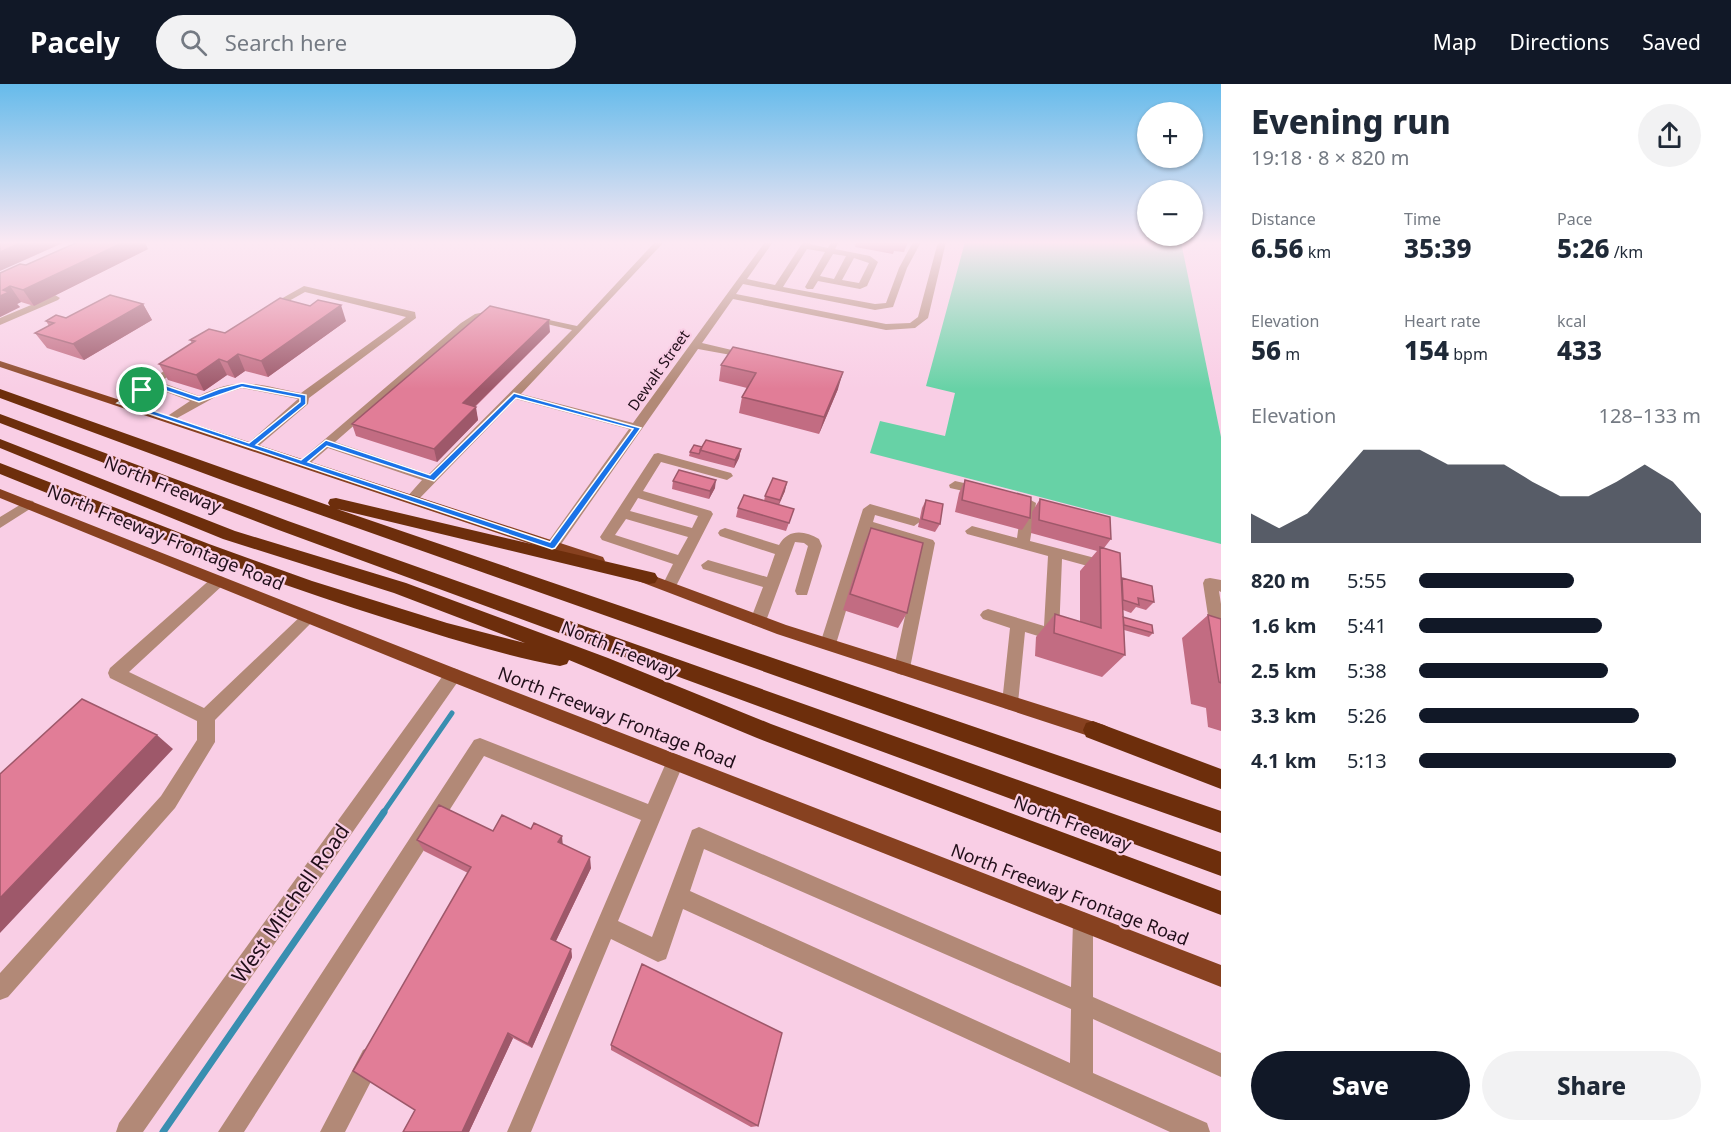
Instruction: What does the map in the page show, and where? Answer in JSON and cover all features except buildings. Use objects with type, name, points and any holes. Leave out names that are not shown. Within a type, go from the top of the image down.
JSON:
[{"type":"highway","name":"North Freeway","points":[[0,393],[236,479],[1221,822]]},
{"type":"highway","name":"North Freeway","points":[[0,418],[282,525],[1221,864]]},
{"type":"highway","name":"North Freeway","points":[[0,443],[229,536],[400,588],[600,664],[764,731],[1221,903]]},
{"type":"highway","points":[[0,468],[260,570],[353,602],[513,650],[600,664]]},
{"type":"highway","points":[[236,479],[649,578]]},
{"type":"highway","points":[[1093,730],[1221,779]]},
{"type":"main road","points":[[0,364],[649,578],[758,621],[1221,771]]},
{"type":"main road","name":"North Freeway Frontage Road","points":[[0,493],[453,675],[1221,976]]},
{"type":"street","points":[[258,314],[297,291]]},
{"type":"street","points":[[170,419],[199,400],[222,390],[242,385],[303,397],[411,318],[412,314],[312,291]]},
{"type":"street","points":[[412,498],[614,291]]},
{"type":"street","name":"Dewalt Street","points":[[552,546],[734,291]]},
{"type":"street","points":[[795,291],[875,307],[886,307],[890,305],[895,291]]},
{"type":"street","points":[[730,296],[886,327],[912,326],[923,318],[930,291]]},
{"type":"street","points":[[0,322],[55,298]]},
{"type":"street","points":[[303,463],[464,325],[490,312],[514,314],[579,329]]},
{"type":"street","points":[[696,345],[759,360]]},
{"type":"street","points":[[121,403],[194,354]]},
{"type":"street","points":[[152,383],[199,400]]},
{"type":"street","points":[[514,395],[637,428]]},
{"type":"street","points":[[251,446],[304,402],[303,397]]},
{"type":"street","points":[[326,443],[431,479]]},
{"type":"street","points":[[682,561],[607,537],[658,457],[726,476]]},
{"type":"street","points":[[955,485],[997,495]]},
{"type":"street","points":[[635,493],[706,514],[669,586]]},
{"type":"street","points":[[0,523],[28,504]]},
{"type":"street","points":[[1023,544],[1029,504]]},
{"type":"street","points":[[828,644],[870,509],[914,521]]},
{"type":"street","points":[[622,513],[695,534]]},
{"type":"street","points":[[865,525],[928,543],[902,668]]},
{"type":"street","points":[[972,531],[1095,562]]},
{"type":"street","points":[[725,533],[783,551]]},
{"type":"street","points":[[758,621],[783,551],[788,539],[792,537],[807,538],[814,542],[815,546],[802,591]]},
{"type":"street","points":[[988,615],[1051,634],[1055,552]]},
{"type":"street","points":[[708,565],[771,584]]},
{"type":"street","points":[[206,717],[116,673],[218,580]]},
{"type":"street","points":[[1221,586],[1210,584],[1221,648]]},
{"type":"street","points":[[0,988],[168,802],[206,742],[206,717],[309,617]]},
{"type":"street","points":[[1010,703],[1018,624]]},
{"type":"street","name":"West Mitchell Road","points":[[135,1130],[453,675]]},
{"type":"street","points":[[230,1132],[480,746],[652,815]]},
{"type":"street","points":[[519,1132],[675,762]]},
{"type":"street","points":[[606,926],[658,951],[699,837],[1221,1065]]},
{"type":"street","points":[[678,896],[1198,1132]]},
{"type":"street","points":[[1081,1080],[1083,922]]},
{"type":"street","points":[[332,1132],[380,1040]]},
{"type":"green space","points":[[952,291],[1191,291],[1221,437],[1221,544],[870,453],[880,421],[945,436],[955,393],[926,386]]},
{"type":"waterway","points":[[383,813],[452,713]]},
{"type":"waterway","points":[[163,1132],[384,812]]},
{"type":"route","points":[[152,383],[199,400],[222,390],[242,385],[303,397],[304,402],[251,446],[303,463],[326,443],[431,479],[514,395],[637,428],[552,546],[121,403],[142,390],[152,383]]}]
